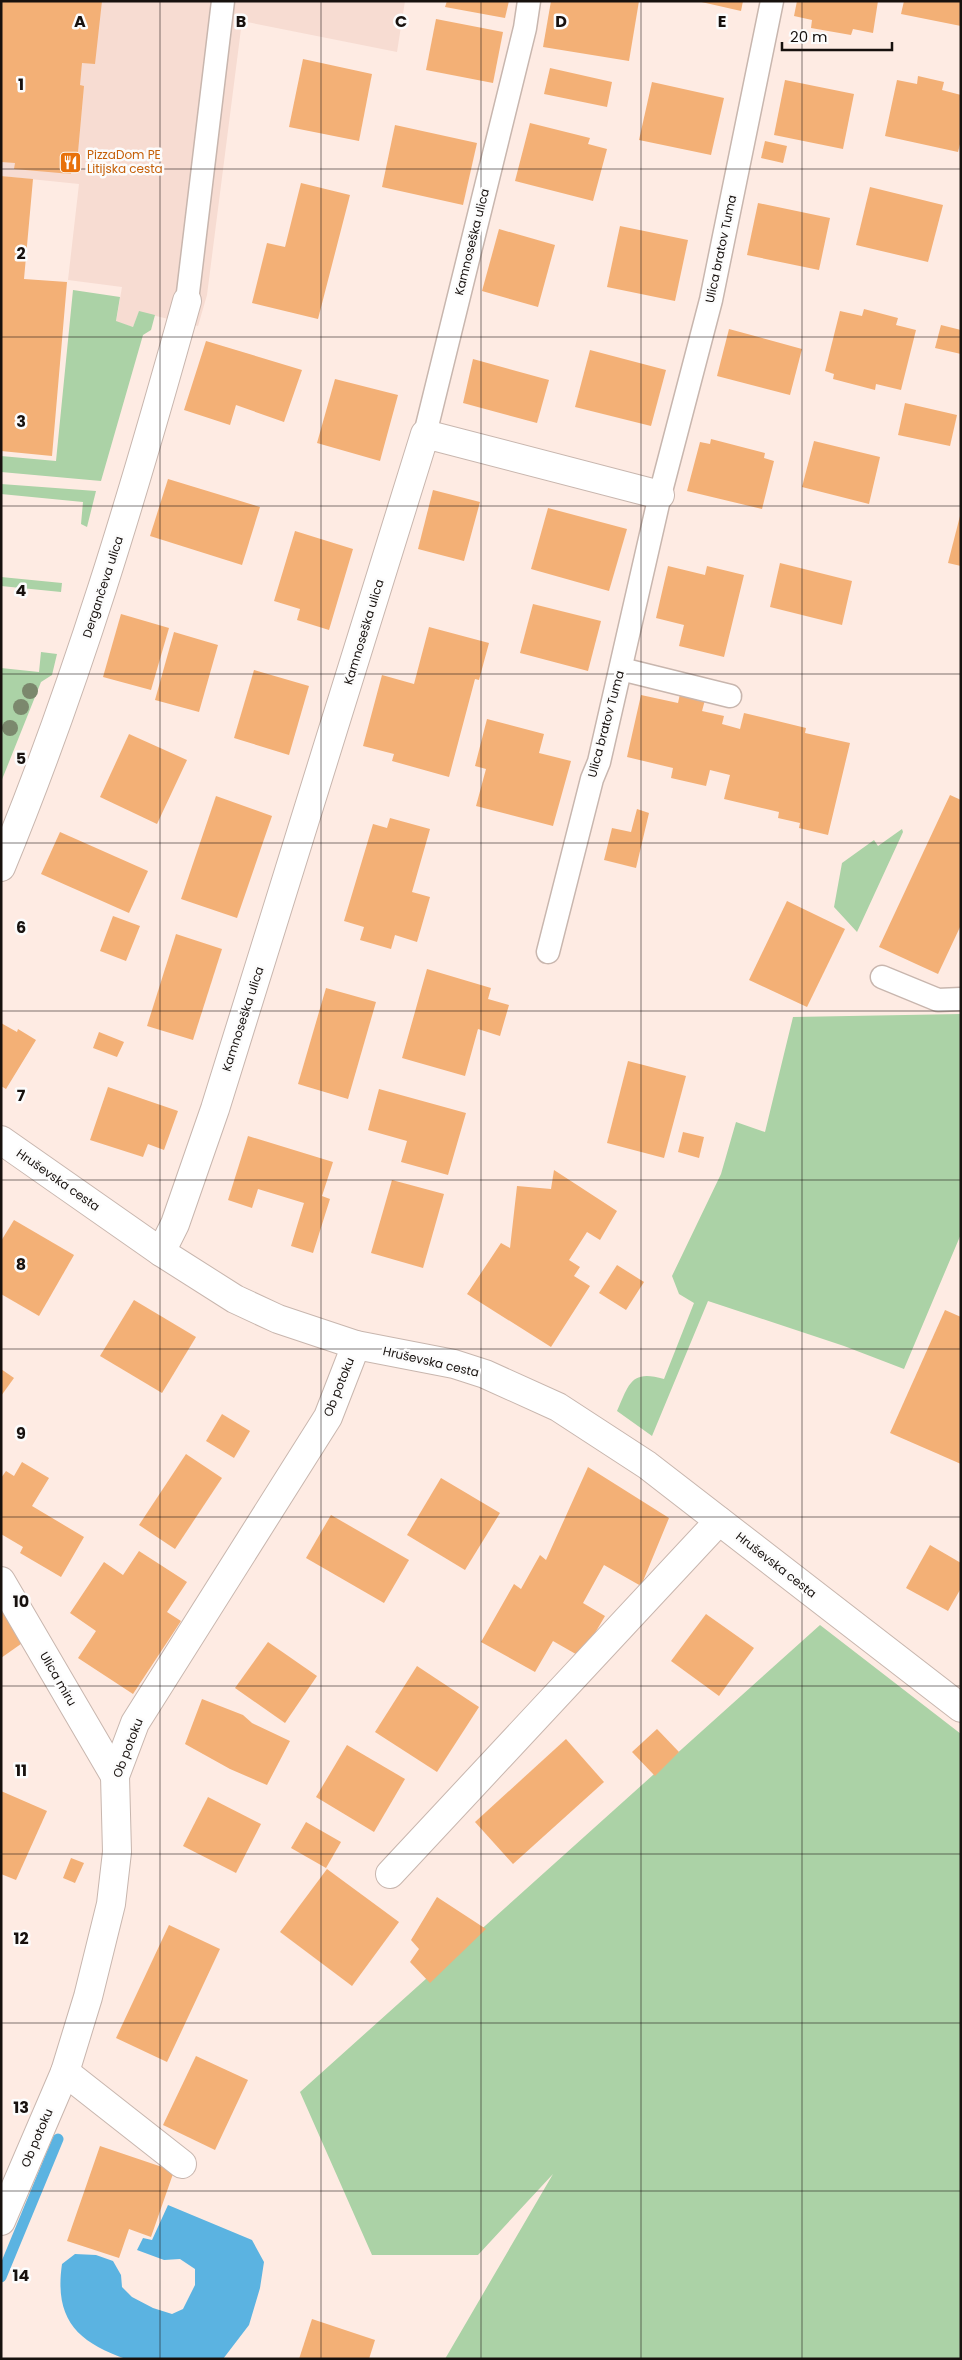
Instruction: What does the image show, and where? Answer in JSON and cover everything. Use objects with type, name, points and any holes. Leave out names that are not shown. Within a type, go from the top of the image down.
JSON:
[{"type":"street","name":"Dergančeva ulica","points":[[1,867],[30,798],[88,634],[135,488],[187,301]]},
{"type":"street","points":[[425,434],[660,495]]},
{"type":"street","name":"Kamnoseška ulica","points":[[161,1252],[176,1224],[215,1109],[425,434]]},
{"type":"street","name":"Hruševska cesta","points":[[1,1140],[161,1252],[235,1299],[278,1320],[356,1345],[454,1364],[485,1374],[558,1407],[647,1465],[961,1708]]},
{"type":"street","name":"Ob potoku","points":[[1,2221],[65,2072],[88,1997],[111,1904],[117,1852],[115,1776],[135,1723],[328,1417],[356,1345]]},
{"type":"street","points":[[390,1874],[719,1521]]},
{"type":"street","name":"Ulica miru","points":[[1,1581],[115,1776]]},
{"type":"street","points":[[65,2072],[182,2164]]},
{"type":"lane","points":[[187,301],[223,1]]},
{"type":"lane","name":"Kamnoseška ulica","points":[[425,434],[525,28],[529,1]]},
{"type":"lane","name":"Ulica bratov Tuma","points":[[548,952],[621,670],[660,495],[711,300],[772,1]]},
{"type":"lane","points":[[621,670],[730,696]]},
{"type":"lane","points":[[882,977],[938,1000],[961,999]]},
{"type":"shaded area","points":[[1,1],[405,1],[397,52],[242,21],[207,295],[198,326],[139,312],[133,327],[116,322],[122,287],[68,280],[79,184],[1,176]]},
{"type":"green space","points":[[73,290],[120,297],[116,321],[133,327],[139,311],[155,315],[151,330],[143,335],[101,481],[1,472],[1,456],[56,461]]},
{"type":"green space","points":[[1,484],[96,491],[87,527],[81,524],[83,502],[1,494]]},
{"type":"green space","points":[[1,577],[62,583],[61,592],[1,586]]},
{"type":"green space","points":[[41,652],[57,654],[52,675],[41,682],[1,782],[1,668],[39,672]]},
{"type":"green space","points":[[902,829],[903,832],[857,932],[834,907],[842,863],[874,840],[878,846]]},
{"type":"green space","points":[[961,1014],[961,1234],[904,1369],[844,1346],[708,1301],[652,1436],[617,1411],[628,1386],[633,1381],[644,1376],[664,1379],[694,1303],[679,1294],[672,1276],[721,1174],[736,1122],[765,1132],[793,1017]]},
{"type":"green space","points":[[820,1625],[961,1734],[961,2359],[445,2359],[553,2174],[478,2255],[372,2255],[300,2092]]},
{"type":"water","points":[[168,2205],[252,2240],[264,2262],[260,2288],[249,2325],[223,2359],[126,2359],[94,2345],[82,2336],[66,2314],[60,2283],[62,2264],[75,2254],[96,2255],[113,2261],[121,2275],[122,2287],[132,2297],[153,2308],[172,2314],[183,2309],[195,2285],[195,2269],[180,2259],[164,2260],[137,2250],[143,2238],[152,2240]]},
{"type":"building","points":[[1,1],[102,1],[95,64],[82,63],[80,85],[84,86],[77,163],[72,162],[71,174],[14,169],[15,163],[1,162]]},
{"type":"building","points":[[447,1],[509,1],[505,18],[445,7]]},
{"type":"building","points":[[551,1],[639,1],[629,61],[543,47]]},
{"type":"building","points":[[697,1],[743,1],[741,11]]},
{"type":"building","points":[[797,1],[878,1],[873,33],[853,29],[851,35],[811,28],[812,20],[794,16]]},
{"type":"building","points":[[904,1],[961,1],[961,26],[901,14]]},
{"type":"building","points":[[436,19],[503,32],[493,83],[426,70]]},
{"type":"building","points":[[303,59],[372,74],[359,141],[289,127]]},
{"type":"building","points":[[550,68],[612,82],[607,107],[544,94]]},
{"type":"building","points":[[918,76],[944,82],[942,90],[961,95],[961,140],[958,152],[885,136],[897,80],[917,84]]},
{"type":"building","points":[[785,80],[854,94],[843,149],[774,135]]},
{"type":"building","points":[[652,82],[724,98],[711,155],[639,140]]},
{"type":"building","points":[[530,123],[590,138],[588,144],[607,149],[593,201],[515,181]]},
{"type":"building","points":[[395,125],[477,143],[463,205],[382,187]]},
{"type":"building","points":[[765,141],[787,146],[783,163],[761,158]]},
{"type":"building","points":[[1,176],[33,179],[24,279],[67,282],[52,456],[1,451]]},
{"type":"building","points":[[301,183],[350,195],[318,319],[252,303],[267,243],[285,247]]},
{"type":"building","points":[[870,187],[943,205],[928,262],[856,245]]},
{"type":"building","points":[[758,203],[830,218],[819,270],[747,255]]},
{"type":"building","points":[[620,226],[688,240],[675,301],[607,287]]},
{"type":"building","points":[[499,229],[555,245],[538,307],[482,291]]},
{"type":"building","points":[[864,309],[898,318],[896,325],[916,330],[901,390],[876,384],[875,390],[833,379],[834,374],[825,371],[840,311],[862,316]]},
{"type":"building","points":[[941,325],[961,330],[961,354],[935,348]]},
{"type":"building","points":[[729,329],[802,349],[790,395],[717,376]]},
{"type":"building","points":[[206,341],[302,370],[284,422],[236,405],[230,425],[184,410]]},
{"type":"building","points":[[590,350],[666,370],[651,426],[575,407]]},
{"type":"building","points":[[473,359],[549,380],[537,423],[463,403]]},
{"type":"building","points":[[335,379],[398,395],[380,461],[317,443]]},
{"type":"building","points":[[905,403],[957,415],[950,446],[898,435]]},
{"type":"building","points":[[711,439],[765,453],[764,458],[774,461],[762,509],[687,491],[700,442],[710,444]]},
{"type":"building","points":[[814,441],[880,457],[869,504],[802,487]]},
{"type":"building","points":[[168,479],[260,507],[242,565],[150,536]]},
{"type":"building","points":[[433,490],[480,502],[464,561],[418,549]]},
{"type":"building","points":[[548,508],[627,529],[609,591],[531,569]]},
{"type":"building","points":[[961,512],[961,566],[948,563]]},
{"type":"building","points":[[295,531],[353,549],[329,630],[297,620],[300,609],[274,601]]},
{"type":"building","points":[[780,563],[852,581],[842,625],[770,607]]},
{"type":"building","points":[[668,566],[705,575],[707,566],[744,575],[724,657],[679,646],[684,625],[656,618]]},
{"type":"building","points":[[533,604],[601,621],[588,671],[520,653]]},
{"type":"building","points":[[121,614],[169,628],[151,690],[103,677]]},
{"type":"building","points":[[429,627],[489,643],[479,680],[475,679],[449,777],[392,761],[394,754],[363,746],[382,675],[414,684]]},
{"type":"building","points":[[174,632],[218,645],[199,712],[155,700]]},
{"type":"building","points":[[254,670],[309,686],[289,755],[234,738]]},
{"type":"building","points":[[680,694],[705,700],[702,711],[724,716],[722,724],[740,729],[744,713],[806,728],[805,733],[850,743],[828,835],[799,828],[800,823],[778,818],[779,812],[724,799],[730,775],[710,770],[706,786],[671,778],[673,768],[627,757],[641,695],[678,703]]},
{"type":"building","points":[[487,719],[544,734],[539,753],[571,761],[553,826],[476,806],[486,769],[475,766]]},
{"type":"building","points":[[129,734],[187,760],[157,824],[100,797]]},
{"type":"building","points":[[950,795],[961,800],[961,925],[938,974],[879,947]]},
{"type":"building","points":[[216,796],[272,816],[237,918],[181,899]]},
{"type":"building","points":[[637,809],[649,813],[636,868],[604,860],[612,828],[631,832]]},
{"type":"building","points":[[390,818],[430,829],[412,892],[430,897],[417,942],[395,935],[391,949],[360,940],[364,927],[344,921],[373,824],[387,828]]},
{"type":"building","points":[[60,832],[148,871],[129,913],[41,874]]},
{"type":"building","points":[[787,901],[845,929],[807,1007],[749,980]]},
{"type":"building","points":[[113,916],[140,926],[126,961],[100,951]]},
{"type":"building","points":[[176,934],[222,949],[193,1040],[147,1026]]},
{"type":"building","points":[[427,969],[491,988],[488,999],[509,1005],[500,1036],[478,1029],[465,1076],[402,1058]]},
{"type":"building","points":[[326,988],[376,1002],[348,1099],[298,1084]]},
{"type":"building","points":[[1,1023],[17,1032],[18,1029],[36,1040],[6,1089],[1,1086]]},
{"type":"building","points":[[99,1032],[124,1042],[117,1057],[93,1048]]},
{"type":"building","points":[[628,1061],[686,1076],[664,1158],[607,1143]]},
{"type":"building","points":[[108,1087],[178,1111],[164,1150],[148,1144],[143,1157],[90,1140]]},
{"type":"building","points":[[379,1089],[466,1113],[448,1175],[401,1162],[407,1141],[368,1130]]},
{"type":"building","points":[[683,1132],[704,1137],[699,1158],[678,1152]]},
{"type":"building","points":[[248,1136],[333,1162],[322,1196],[330,1199],[313,1253],[291,1246],[304,1203],[258,1189],[252,1208],[228,1200]]},
{"type":"building","points":[[554,1170],[617,1211],[600,1240],[587,1232],[569,1260],[580,1267],[574,1276],[590,1286],[551,1347],[467,1294],[501,1243],[510,1248],[517,1186],[551,1189]]},
{"type":"building","points":[[392,1180],[444,1194],[423,1268],[371,1253]]},
{"type":"building","points":[[14,1220],[74,1255],[39,1316],[1,1294],[1,1241]]},
{"type":"building","points":[[617,1265],[644,1282],[626,1310],[599,1293]]},
{"type":"building","points":[[134,1300],[196,1337],[162,1393],[100,1356]]},
{"type":"building","points":[[945,1310],[961,1317],[961,1464],[890,1433]]},
{"type":"building","points":[[1,1369],[14,1378],[1,1396]]},
{"type":"building","points":[[222,1414],[250,1431],[234,1458],[206,1441]]},
{"type":"building","points":[[186,1454],[222,1478],[175,1549],[139,1525]]},
{"type":"building","points":[[22,1462],[49,1478],[32,1506],[84,1537],[61,1577],[20,1553],[23,1547],[1,1534],[1,1478],[6,1471],[14,1476]]},
{"type":"building","points":[[588,1467],[669,1518],[641,1586],[604,1565],[583,1603],[605,1616],[581,1657],[553,1641],[535,1672],[481,1642],[514,1584],[521,1589],[540,1555],[546,1560]]},
{"type":"building","points":[[441,1478],[500,1513],[465,1570],[407,1535]]},
{"type":"building","points":[[331,1515],[409,1560],[384,1603],[306,1558]]},
{"type":"building","points":[[930,1545],[961,1563],[961,1588],[948,1611],[906,1588]]},
{"type":"building","points":[[139,1551],[187,1582],[167,1612],[181,1621],[133,1694],[78,1658],[96,1631],[70,1613],[104,1562],[123,1575]]},
{"type":"building","points":[[1,1603],[28,1639],[1,1658]]},
{"type":"building","points":[[706,1614],[754,1648],[719,1696],[671,1661]]},
{"type":"building","points":[[268,1642],[317,1676],[285,1723],[235,1688]]},
{"type":"building","points":[[417,1666],[479,1707],[437,1772],[375,1732]]},
{"type":"building","points":[[202,1699],[243,1715],[252,1723],[290,1741],[267,1785],[230,1769],[185,1744]]},
{"type":"building","points":[[657,1729],[679,1752],[655,1776],[632,1752]]},
{"type":"building","points":[[566,1739],[604,1782],[513,1864],[475,1822]]},
{"type":"building","points":[[347,1745],[405,1779],[374,1832],[316,1797]]},
{"type":"building","points":[[1,1791],[47,1811],[16,1880],[1,1874]]},
{"type":"building","points":[[208,1797],[261,1824],[236,1873],[183,1846]]},
{"type":"building","points":[[306,1822],[341,1842],[326,1868],[291,1848]]},
{"type":"building","points":[[71,1858],[84,1863],[75,1883],[63,1878]]},
{"type":"building","points":[[327,1869],[399,1922],[352,1986],[280,1932]]},
{"type":"building","points":[[437,1897],[486,1929],[430,1983],[410,1962],[419,1949],[411,1940]]},
{"type":"building","points":[[169,1925],[220,1949],[167,2062],[116,2038]]},
{"type":"building","points":[[196,2056],[248,2080],[215,2150],[163,2125]]},
{"type":"building","points":[[100,2146],[174,2171],[151,2237],[129,2229],[119,2258],[67,2241]]},
{"type":"building","points":[[312,2319],[375,2340],[369,2359],[299,2359]]},
{"type":"waterway","points":[[1,2277],[58,2139]]},
{"type":"place","name":"PizzaDom PE Litijska cesta","points":[[71,162]]}]
